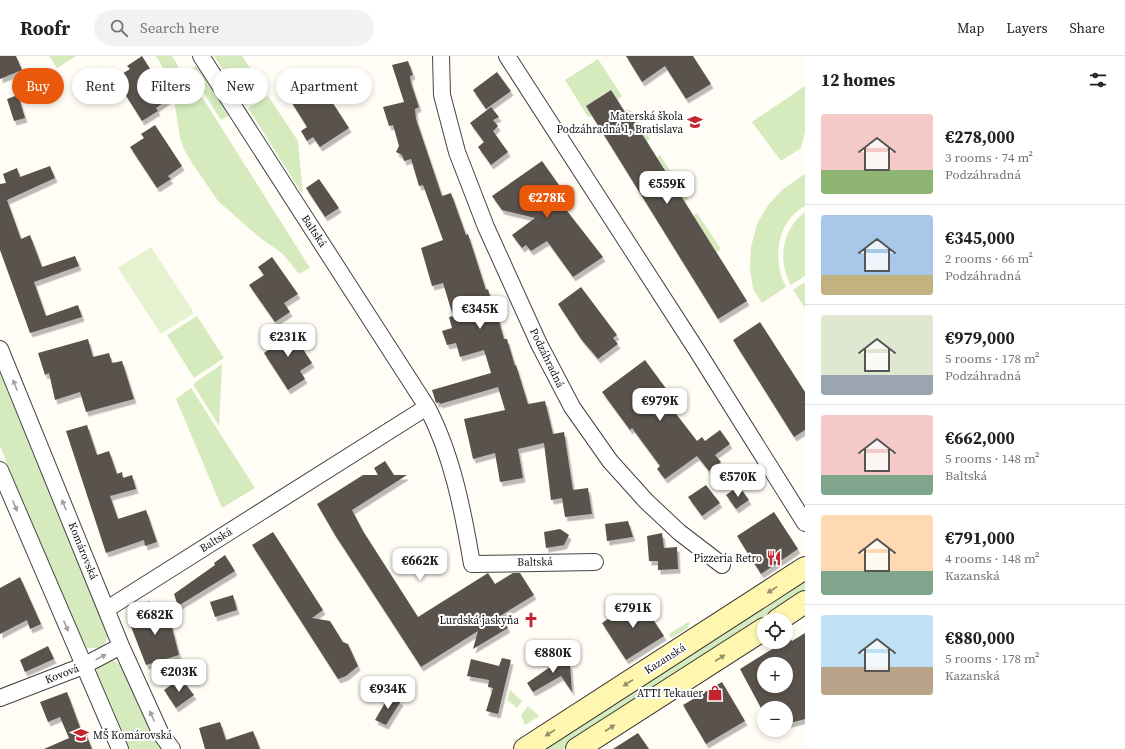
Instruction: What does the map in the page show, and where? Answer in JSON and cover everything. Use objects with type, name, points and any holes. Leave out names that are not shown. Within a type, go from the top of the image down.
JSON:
[{"type":"main road","name":"Kazanská","points":[[525,749],[805,568]]},
{"type":"main road","points":[[788,613],[805,602]]},
{"type":"main road","points":[[577,749],[757,633]]},
{"type":"street","name":"Baltská","points":[[201,56],[427,407],[438,428],[464,514],[472,564],[595,562]]},
{"type":"street","name":"Podzáhradná","points":[[441,56],[442,95],[457,152],[486,227],[540,344],[566,395],[610,461],[626,480],[679,532],[722,566]]},
{"type":"street","points":[[507,56],[696,349],[805,523]]},
{"type":"street","name":"Komárovská","points":[[0,349],[121,646],[161,734],[172,749]]},
{"type":"street","name":"Baltská","points":[[107,609],[427,407]]},
{"type":"street","points":[[0,470],[120,749]]},
{"type":"street","name":"Kovová","points":[[0,698],[83,666],[121,646]]},
{"type":"green space","points":[[49,56],[76,56],[57,68]]},
{"type":"green space","points":[[156,56],[172,56],[178,66],[178,68],[163,68]]},
{"type":"green space","points":[[214,56],[242,56],[250,68],[222,68]]},
{"type":"green space","points":[[598,59],[622,96],[617,100],[610,90],[586,106],[593,116],[588,117],[565,80]]},
{"type":"green space","points":[[198,65],[200,68],[193,68]]},
{"type":"green space","points":[[205,76],[213,88],[213,104],[223,104],[230,115],[221,120],[205,95]]},
{"type":"green space","points":[[805,86],[805,132],[801,148],[781,161],[752,122]]},
{"type":"green space","points":[[268,96],[298,141],[303,195],[248,108],[255,104],[268,104]]},
{"type":"green space","points":[[205,102],[310,268],[299,274],[282,253],[260,238],[218,201],[184,149],[180,138],[175,105],[205,104]]},
{"type":"green space","points":[[627,110],[631,110],[650,139],[647,142]]},
{"type":"green space","points":[[660,155],[688,199],[685,202],[657,157]]},
{"type":"green space","points":[[805,174],[805,206],[795,213],[788,222],[779,242],[779,265],[786,287],[762,303],[753,289],[750,269],[751,247],[757,224],[768,205],[783,189]]},
{"type":"green space","points":[[805,212],[805,276],[791,285],[784,266],[784,246],[791,227]]},
{"type":"green space","points":[[697,213],[721,249],[717,252],[693,216]]},
{"type":"green space","points":[[151,247],[194,313],[161,334],[118,268]]},
{"type":"green space","points":[[805,282],[805,308],[793,290]]},
{"type":"green space","points":[[197,316],[224,358],[194,378],[167,335]]},
{"type":"green space","points":[[222,364],[219,426],[193,384]]},
{"type":"green space","points":[[0,367],[108,634],[106,642],[99,648],[87,648],[80,641],[0,446]]},
{"type":"green space","points":[[191,388],[255,488],[222,508],[176,399]]},
{"type":"green space","points":[[805,579],[805,592],[772,613],[757,613],[757,623],[562,749],[541,749]]},
{"type":"green space","points":[[690,621],[688,628],[671,638],[669,634]]},
{"type":"green space","points":[[110,660],[116,662],[123,668],[139,707],[165,749],[128,749],[116,725],[95,673],[99,665]]},
{"type":"green space","points":[[510,690],[522,701],[517,708],[507,700]]},
{"type":"green space","points":[[528,706],[539,716],[525,725],[521,715]]},
{"type":"building","points":[[0,56],[16,56],[21,68],[12,68],[12,74],[0,79]]},
{"type":"building","points":[[142,56],[150,68],[137,68],[137,104],[162,104],[156,108],[158,111],[142,121],[129,100],[130,69],[127,66]]},
{"type":"building","points":[[626,56],[693,56],[711,84],[686,99],[665,66],[642,82]]},
{"type":"building","points":[[408,61],[413,75],[410,76],[411,83],[419,107],[415,109],[416,119],[442,196],[451,193],[466,235],[468,234],[486,290],[488,289],[495,315],[497,314],[504,339],[507,339],[528,404],[545,401],[553,434],[564,432],[573,490],[588,488],[592,514],[565,517],[562,498],[551,500],[544,443],[518,449],[523,478],[500,482],[495,453],[473,459],[464,419],[505,410],[498,387],[440,404],[439,402],[436,403],[432,390],[491,373],[484,350],[460,357],[456,343],[447,345],[442,331],[452,328],[449,317],[453,316],[443,283],[432,286],[421,248],[443,240],[423,185],[419,186],[411,159],[404,161],[402,155],[396,152],[399,146],[393,125],[389,126],[383,107],[404,102],[392,65]]},
{"type":"building","points":[[497,72],[511,91],[486,109],[473,90]]},
{"type":"building","points":[[611,90],[625,112],[627,110],[747,301],[718,319],[586,106]]},
{"type":"building","points":[[12,97],[12,104],[21,104],[25,118],[14,121],[7,99]]},
{"type":"building","points":[[293,104],[333,104],[349,128],[320,147],[313,137],[307,141],[301,131],[307,127]]},
{"type":"building","points":[[491,107],[499,117],[493,120],[498,126],[493,131],[508,152],[491,165],[478,147],[484,142],[470,123]]},
{"type":"building","points":[[155,125],[182,166],[168,176],[171,179],[157,188],[130,147],[144,138],[141,134]]},
{"type":"building","points":[[542,161],[564,192],[557,198],[603,257],[573,277],[547,241],[531,251],[526,245],[522,248],[512,235],[535,218],[502,210],[492,196]]},
{"type":"building","points":[[50,166],[55,178],[7,200],[21,239],[30,235],[42,267],[75,256],[79,266],[34,282],[46,316],[78,305],[82,317],[30,333],[0,250],[0,184],[6,183],[3,174],[17,168],[20,177]]},
{"type":"building","points":[[319,179],[339,208],[325,217],[306,188]]},
{"type":"building","points":[[272,257],[298,294],[284,303],[290,312],[275,322],[249,285],[264,275],[258,267]]},
{"type":"building","points":[[581,287],[617,335],[613,338],[618,344],[598,359],[581,339],[558,304]]},
{"type":"building","points":[[760,322],[805,392],[805,430],[794,437],[733,340]]},
{"type":"building","points":[[288,326],[312,363],[300,371],[305,379],[288,390],[264,353],[278,343],[273,335]]},
{"type":"building","points":[[88,339],[93,357],[109,353],[112,363],[122,361],[134,399],[86,412],[80,392],[55,400],[49,373],[45,375],[38,353]]},
{"type":"building","points":[[645,360],[673,398],[667,402],[697,441],[702,437],[705,441],[720,430],[730,444],[715,455],[721,462],[709,471],[697,456],[665,479],[657,469],[660,466],[632,428],[630,430],[602,392]]},
{"type":"building","points":[[87,425],[97,455],[109,451],[117,474],[122,472],[123,478],[132,475],[136,489],[110,496],[118,519],[146,510],[157,542],[145,546],[144,540],[106,553],[66,431]]},
{"type":"building","points":[[385,461],[394,475],[407,475],[352,510],[363,531],[418,617],[488,573],[495,584],[513,573],[520,573],[534,595],[500,616],[508,628],[473,649],[478,631],[421,667],[335,535],[317,504],[363,475],[378,475],[374,468]]},
{"type":"building","points":[[706,485],[720,503],[702,516],[688,497]]},
{"type":"building","points":[[739,486],[749,500],[736,509],[726,495]]},
{"type":"building","points":[[774,512],[798,549],[761,574],[737,536]]},
{"type":"building","points":[[628,521],[633,537],[607,541],[605,524]]},
{"type":"building","points":[[560,529],[569,535],[564,545],[546,548],[544,532]]},
{"type":"building","points":[[273,532],[323,610],[312,618],[330,621],[343,642],[348,644],[358,666],[346,676],[338,679],[252,545]]},
{"type":"building","points":[[662,533],[664,548],[677,547],[678,569],[658,570],[658,561],[649,561],[647,536]]},
{"type":"building","points":[[225,555],[235,571],[178,606],[174,594],[215,565],[214,563]]},
{"type":"building","points":[[20,577],[41,624],[30,629],[27,620],[0,634],[0,588]]},
{"type":"building","points":[[233,595],[237,610],[215,617],[210,602]]},
{"type":"building","points":[[639,598],[664,636],[626,660],[602,623]]},
{"type":"building","points":[[149,601],[154,617],[168,612],[179,655],[146,665],[130,624],[141,621],[137,609]]},
{"type":"building","points":[[805,633],[805,719],[793,722],[793,701],[757,701],[740,669],[757,658],[757,693],[793,693],[793,657],[759,657],[772,649],[793,649],[793,640]]},
{"type":"building","points":[[48,646],[54,659],[25,672],[20,660]]},
{"type":"building","points":[[558,654],[570,665],[572,692],[561,676],[533,692],[527,683],[553,665],[549,659]]},
{"type":"building","points":[[502,658],[511,660],[498,714],[486,711],[493,688],[488,687],[489,680],[467,676],[471,659],[499,666]]},
{"type":"building","points":[[181,678],[194,695],[176,708],[164,690]]},
{"type":"building","points":[[722,682],[745,721],[706,744],[683,705]]},
{"type":"building","points":[[67,692],[81,730],[84,729],[92,749],[44,749],[69,738],[60,717],[48,722],[40,702]]},
{"type":"building","points":[[390,694],[401,701],[386,725],[375,720]]},
{"type":"building","points":[[220,722],[226,740],[253,731],[260,749],[205,749],[199,728]]},
{"type":"building","points":[[638,733],[649,749],[613,749]]},
{"type":"place","name":"Materská škola Podzáhradná 1, Bratislava","points":[[695,122]]},
{"type":"place","name":"Pizzeria Retro","points":[[774,558]]},
{"type":"place","name":"Lurdská jaskyňa","points":[[531,620]]},
{"type":"place","name":"ATTI Tekauer","points":[[715,693]]},
{"type":"place","name":"MŠ Komárovská","points":[[81,735]]}]
